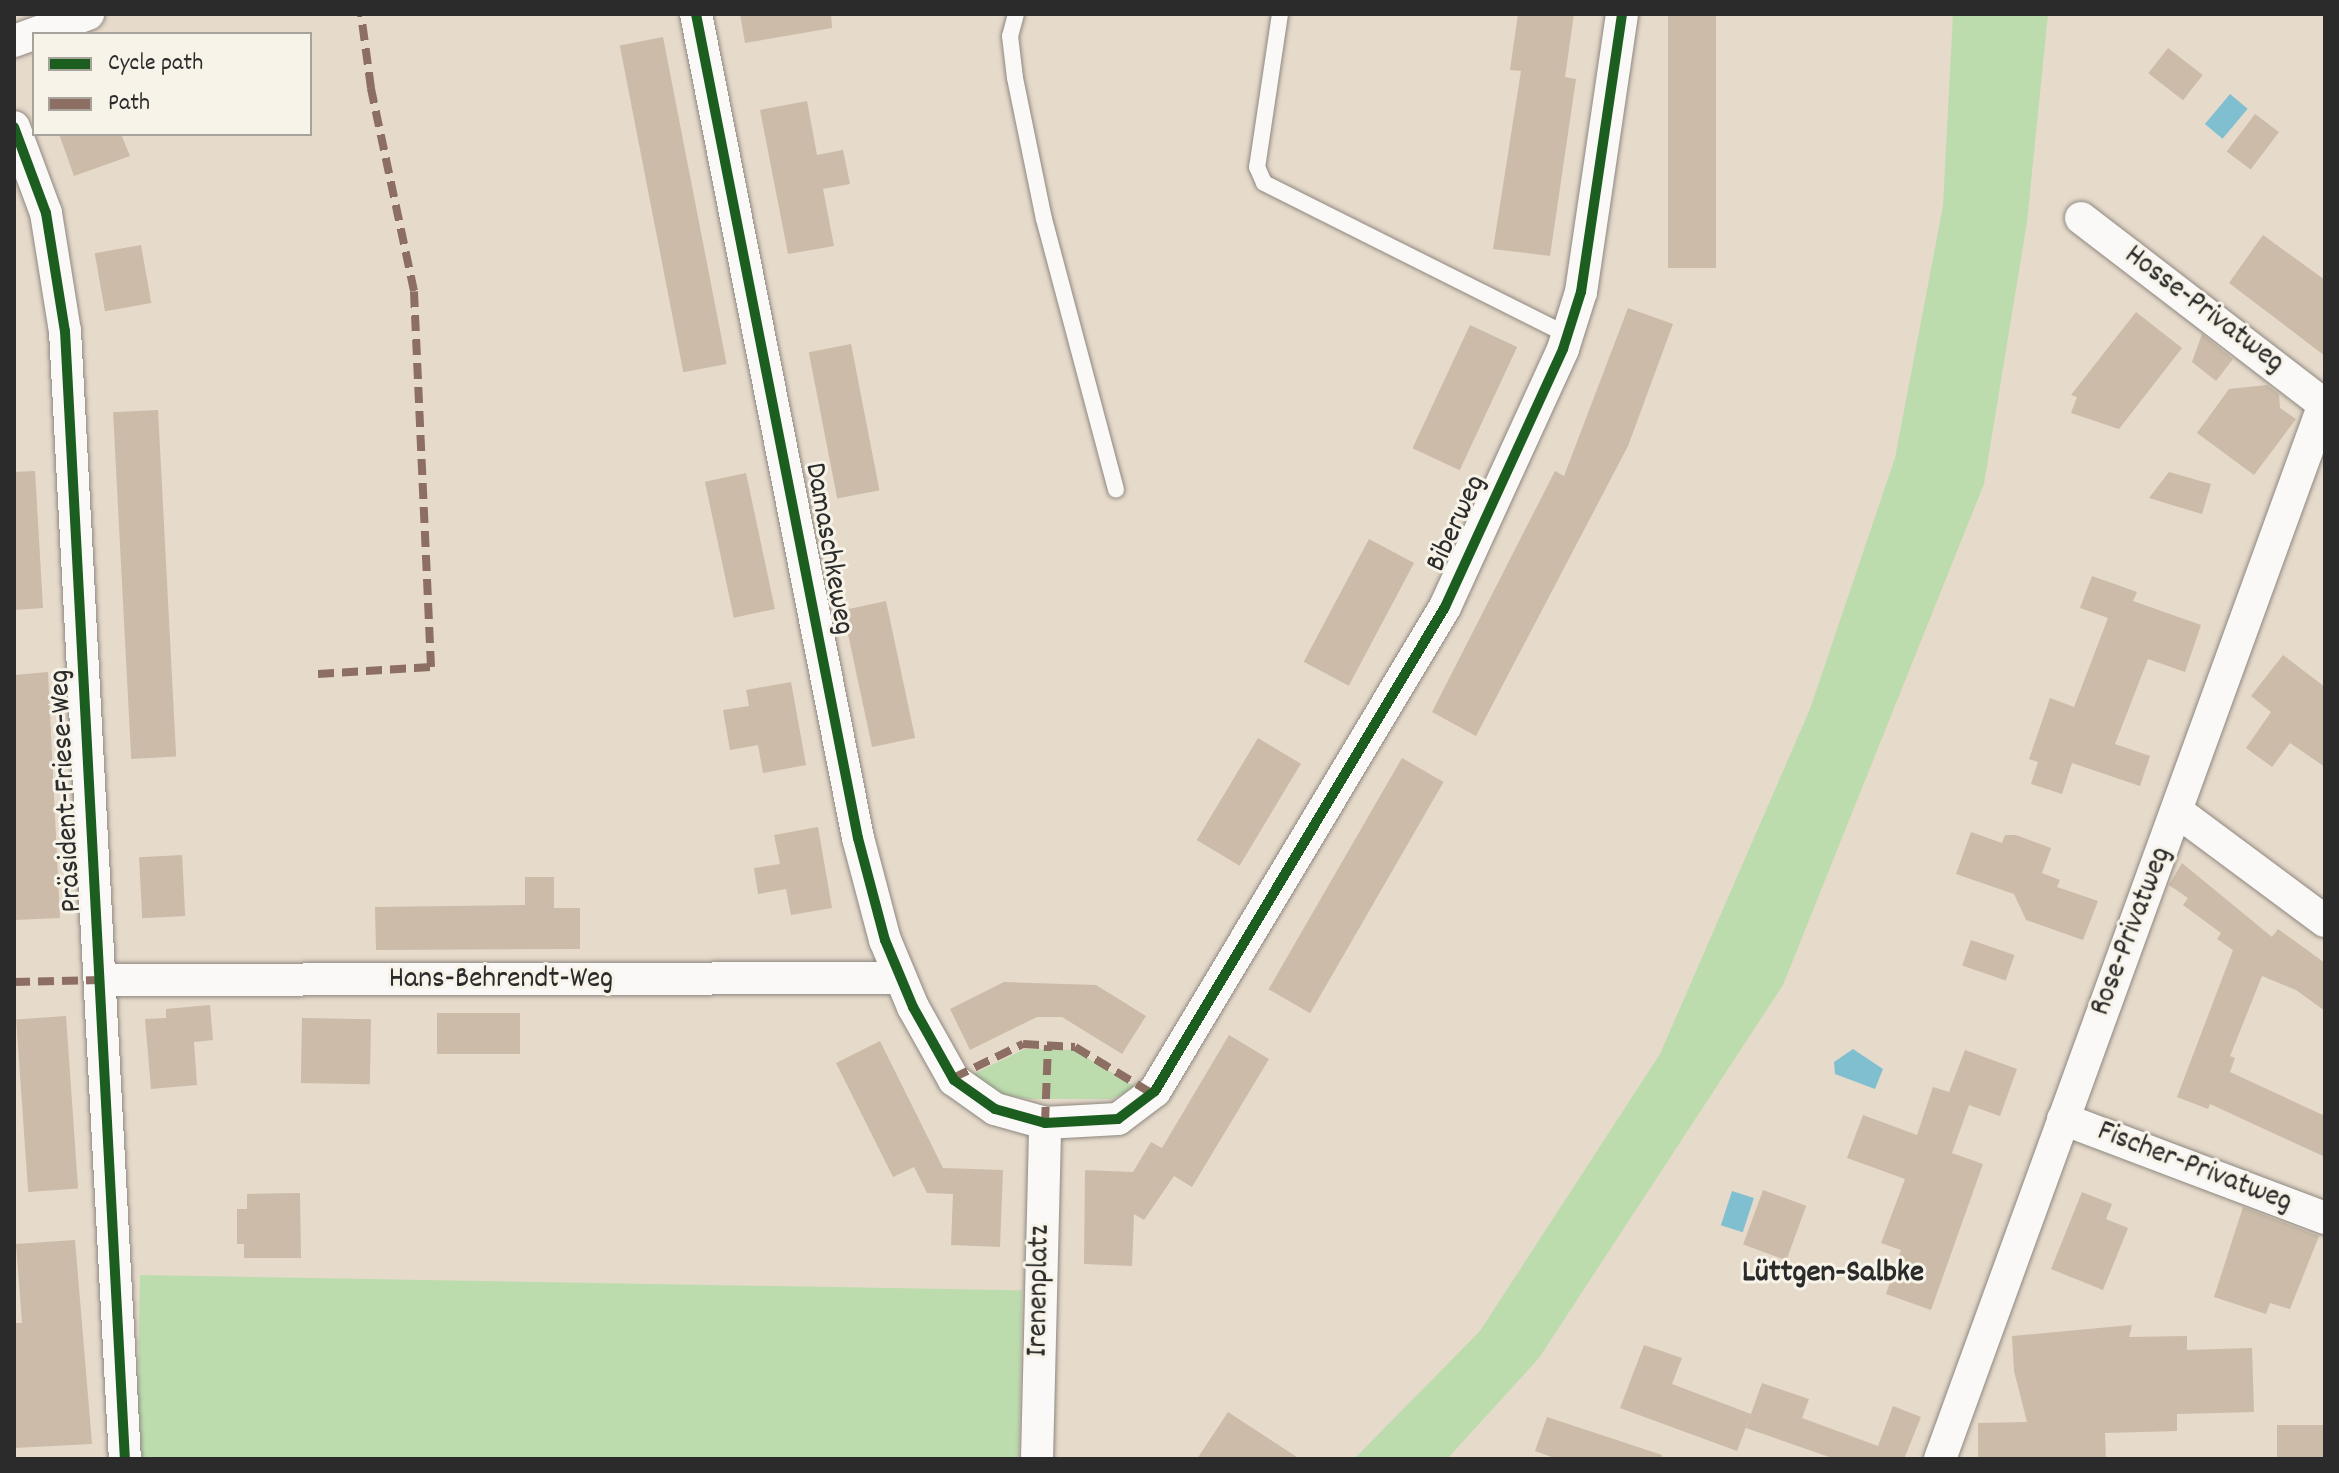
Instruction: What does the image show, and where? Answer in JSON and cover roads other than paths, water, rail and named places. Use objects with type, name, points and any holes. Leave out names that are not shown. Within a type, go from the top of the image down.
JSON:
[{"type":"street","points":[[39,32],[88,14]]},
{"type":"street","name":"Damaschkeweg","points":[[696,14],[858,838],[900,978],[953,1078],[995,1109],[1045,1123]]},
{"type":"street","name":"Biberweg","points":[[1045,1123],[1108,1121],[1141,1106],[1209,1005],[1445,607],[1568,335],[1591,244],[1622,14]]},
{"type":"street","name":"Präsident-Friese-Weg","points":[[14,127],[46,213],[62,302],[102,980],[125,1459]]},
{"type":"street","name":"Hosse-Privatweg","points":[[2081,218],[2325,404]]},
{"type":"street","name":"Rose-Privatweg","points":[[1940,1459],[2325,404]]},
{"type":"street","points":[[2178,812],[2325,921]]},
{"type":"street","name":"Hans-Behrendt-Weg","points":[[102,980],[900,978]]},
{"type":"street","name":"Fischer-Privatweg","points":[[2063,1119],[2325,1218]]},
{"type":"street","name":"Irenenplatz","points":[[1037,1459],[1045,1123]]},
{"type":"lane","points":[[1016,14],[1010,36],[1015,78],[1040,203],[1116,490]]},
{"type":"lane","points":[[1280,14],[1257,167],[1264,183],[1568,335]]},
{"type":"water","points":[[2230,94],[2248,109],[2223,139],[2205,124]]},
{"type":"water","points":[[1853,1049],[1883,1069],[1875,1089],[1835,1074],[1834,1062]]},
{"type":"water","points":[[1732,1191],[1754,1198],[1743,1232],[1721,1225]]},
{"type":"district","name":"Lüttgen-Salbke","points":[[1833,1274]]}]
